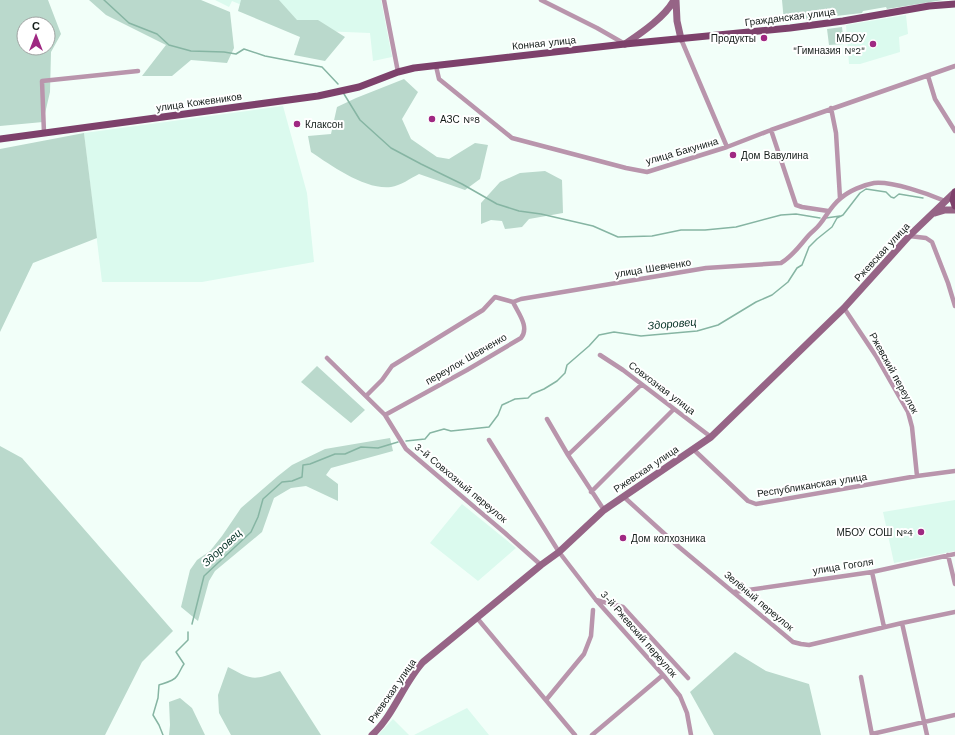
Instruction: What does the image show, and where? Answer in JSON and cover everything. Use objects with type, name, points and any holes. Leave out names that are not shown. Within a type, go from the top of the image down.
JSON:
[{"type":"main road","name":"Конная улица","points":[[398,72],[414,68],[625,44],[640,34],[664,14],[675,0]]},
{"type":"main road","name":"Конная улица","points":[[675,0],[677,21],[681,39]]},
{"type":"main road","name":"Гражданская улица","points":[[625,44],[843,21],[929,6],[955,4]]},
{"type":"main road","name":"улица Кожевников","points":[[0,139],[318,96],[360,87],[398,72]]},
{"type":"main road","name":"Ржевская улица","points":[[372,735],[380,727],[403,688],[423,662],[541,565],[559,552],[604,510],[711,437],[844,308],[909,236],[955,192]]},
{"type":"main road","points":[[955,192],[953,200],[955,206]]},
{"type":"main road","points":[[931,215],[942,211],[955,210]]},
{"type":"street","points":[[384,0],[398,72]]},
{"type":"street","points":[[542,0],[551,2],[625,44]]},
{"type":"street","points":[[664,14],[668,13],[673,15],[677,21]]},
{"type":"street","points":[[640,34],[641,39],[644,42]]},
{"type":"street","points":[[681,39],[727,147]]},
{"type":"street","name":"улица Бакунина","points":[[436,66],[439,79],[512,138],[626,168],[647,172],[727,147],[831,108],[955,66]]},
{"type":"street","points":[[44,133],[42,81],[138,71]]},
{"type":"street","points":[[928,76],[935,99],[955,131]]},
{"type":"street","points":[[831,108],[836,133],[840,198]]},
{"type":"street","points":[[771,130],[796,205],[828,211]]},
{"type":"street","name":"улица Шевченко","points":[[366,396],[382,380],[392,366],[483,310],[495,297],[513,302],[521,299],[706,268],[781,263],[789,258],[820,224],[828,211],[840,198],[858,188],[874,183],[920,192],[945,201]]},
{"type":"street","points":[[909,236],[926,238],[932,242],[955,306]]},
{"type":"street","name":"переулок Шевченко","points":[[385,415],[467,370],[521,338],[524,334],[524,322],[513,302]]},
{"type":"street","name":"Ржевский переулок","points":[[844,308],[876,356],[908,412],[912,427],[917,476]]},
{"type":"street","name":"Совхозная улица","points":[[600,355],[623,370],[711,437]]},
{"type":"street","name":"3-й Совхозный переулок","points":[[327,358],[385,415],[406,448],[505,532],[541,565]]},
{"type":"street","points":[[568,455],[641,385]]},
{"type":"street","points":[[591,492],[674,409]]},
{"type":"street","points":[[547,419],[591,492],[604,510]]},
{"type":"street","points":[[489,440],[559,552]]},
{"type":"street","name":"Республиканская улица","points":[[693,450],[748,502],[756,504],[917,476],[955,471]]},
{"type":"street","name":"Зелёный переулок","points":[[624,497],[679,547],[792,642],[801,644],[820,643],[884,627],[955,612]]},
{"type":"street","name":"3-й Ржевский переулок","points":[[559,552],[596,600],[680,696],[687,713],[691,735]]},
{"type":"street","name":"улица Гоголя","points":[[734,592],[872,572],[955,554]]},
{"type":"street","points":[[948,555],[955,584]]},
{"type":"street","points":[[872,572],[884,627]]},
{"type":"street","points":[[596,600],[623,607],[688,678]]},
{"type":"street","points":[[546,700],[584,654],[591,636],[592,610]]},
{"type":"street","points":[[477,618],[575,735]]},
{"type":"street","points":[[902,623],[927,735]]},
{"type":"street","points":[[592,735],[663,675]]},
{"type":"street","points":[[861,676],[872,734],[955,715]]},
{"type":"shaded area","points":[[0,0],[48,0],[54,16],[16,16],[16,56],[51,56],[50,92],[43,122],[0,126]]},
{"type":"shaded area","points":[[89,0],[201,0],[230,12],[234,48],[227,63],[191,60],[172,76],[142,76],[166,45],[106,15]]},
{"type":"shaded area","points":[[215,0],[381,0],[392,57],[373,61],[370,33],[321,31],[311,34],[232,1],[229,7]]},
{"type":"shaded area","points":[[241,0],[279,0],[297,20],[318,20],[345,37],[325,61],[294,55],[300,37],[238,11]]},
{"type":"shaded area","points":[[782,0],[943,0],[887,9],[886,7],[863,11],[862,13],[784,22]]},
{"type":"shaded area","name":"МБОУ \"Гимназия №2\"","points":[[906,15],[908,34],[899,37],[900,52],[860,64],[849,64],[846,25]]},
{"type":"shaded area","points":[[56,21],[61,34],[56,43]]},
{"type":"shaded area","points":[[842,27],[844,44],[829,45],[827,29]]},
{"type":"shaded area","points":[[404,79],[418,92],[402,119],[411,139],[437,157],[449,159],[475,143],[488,145],[480,179],[465,190],[419,174],[402,184],[391,187],[370,185],[349,176],[311,152],[308,136],[331,134],[337,107]]},
{"type":"shaded area","points":[[283,106],[307,193],[314,262],[202,282],[102,282],[84,133]]},
{"type":"shaded area","points":[[84,133],[97,238],[33,263],[0,332],[0,149]]},
{"type":"shaded area","points":[[545,171],[562,180],[563,213],[529,219],[522,227],[505,229],[502,221],[491,220],[481,224],[481,203],[500,182],[520,173]]},
{"type":"shaded area","points":[[317,366],[365,410],[351,423],[301,382]]},
{"type":"shaded area","points":[[390,438],[393,451],[331,468],[326,475],[338,484],[338,501],[306,486],[291,488],[274,498],[262,532],[215,571],[209,581],[198,621],[181,607],[190,570],[197,560],[210,551],[241,508],[278,476],[292,465],[325,449]]},
{"type":"shaded area","points":[[0,446],[22,458],[173,631],[142,662],[105,735],[0,735]]},
{"type":"shaded area","name":"МБОУ СОШ №4","points":[[955,500],[955,551],[894,563],[883,512]]},
{"type":"shaded area","points":[[462,504],[516,548],[478,581],[430,543]]},
{"type":"shaded area","points":[[735,652],[766,671],[809,684],[821,735],[714,735],[690,692]]},
{"type":"shaded area","points":[[228,667],[243,675],[254,678],[280,671],[321,735],[231,735],[219,713],[218,695]]},
{"type":"shaded area","points":[[180,698],[192,708],[205,735],[169,735],[169,702]]},
{"type":"shaded area","points":[[467,708],[489,735],[414,735]]},
{"type":"shaded area","points":[[393,719],[409,735],[378,735]]},
{"type":"waterway","points":[[104,0],[129,23],[157,34],[169,45],[191,51],[236,54],[244,49],[265,56],[322,67],[338,84]]},
{"type":"waterway","points":[[344,94],[360,120],[391,148],[462,184],[497,204],[519,211],[541,214],[593,226],[618,237],[652,236],[681,230],[705,230],[736,227],[781,215],[796,214],[820,218]]},
{"type":"waterway","name":"Здоровец","points":[[406,441],[425,439],[430,433],[444,429],[451,431],[489,427],[498,415],[502,405],[515,399],[528,398],[532,394],[557,381],[565,373],[567,365],[599,335],[614,332],[641,336],[697,331],[718,325],[756,302],[772,295],[788,282],[797,268],[802,265],[809,247],[832,227],[837,218],[843,215],[860,193],[866,189],[886,192],[894,198],[899,194],[923,198]]},
{"type":"waterway","name":"Здоровец","points":[[826,218],[840,216]]},
{"type":"waterway","name":"Здоровец","points":[[192,624],[204,576],[251,532],[258,517],[263,499],[282,482],[292,481],[302,477],[303,465],[310,464],[335,454],[345,454],[361,447],[378,448],[398,442]]},
{"type":"waterway","name":"Здоровец","points":[[163,735],[153,715],[158,698],[159,685],[176,678],[184,664],[176,652],[188,640],[188,632]]},
{"type":"place","name":"Продукты","points":[[764,38]]},
{"type":"place","name":"МБОУ \"Гимназия №2\"","points":[[873,44]]},
{"type":"place","name":"АЗС №8","points":[[432,119]]},
{"type":"place","name":"Клаксон","points":[[297,124]]},
{"type":"place","name":"Дом Вавулина","points":[[733,155]]},
{"type":"place","name":"МБОУ СОШ №4","points":[[921,532]]},
{"type":"place","name":"Дом колхозника","points":[[623,538]]}]
